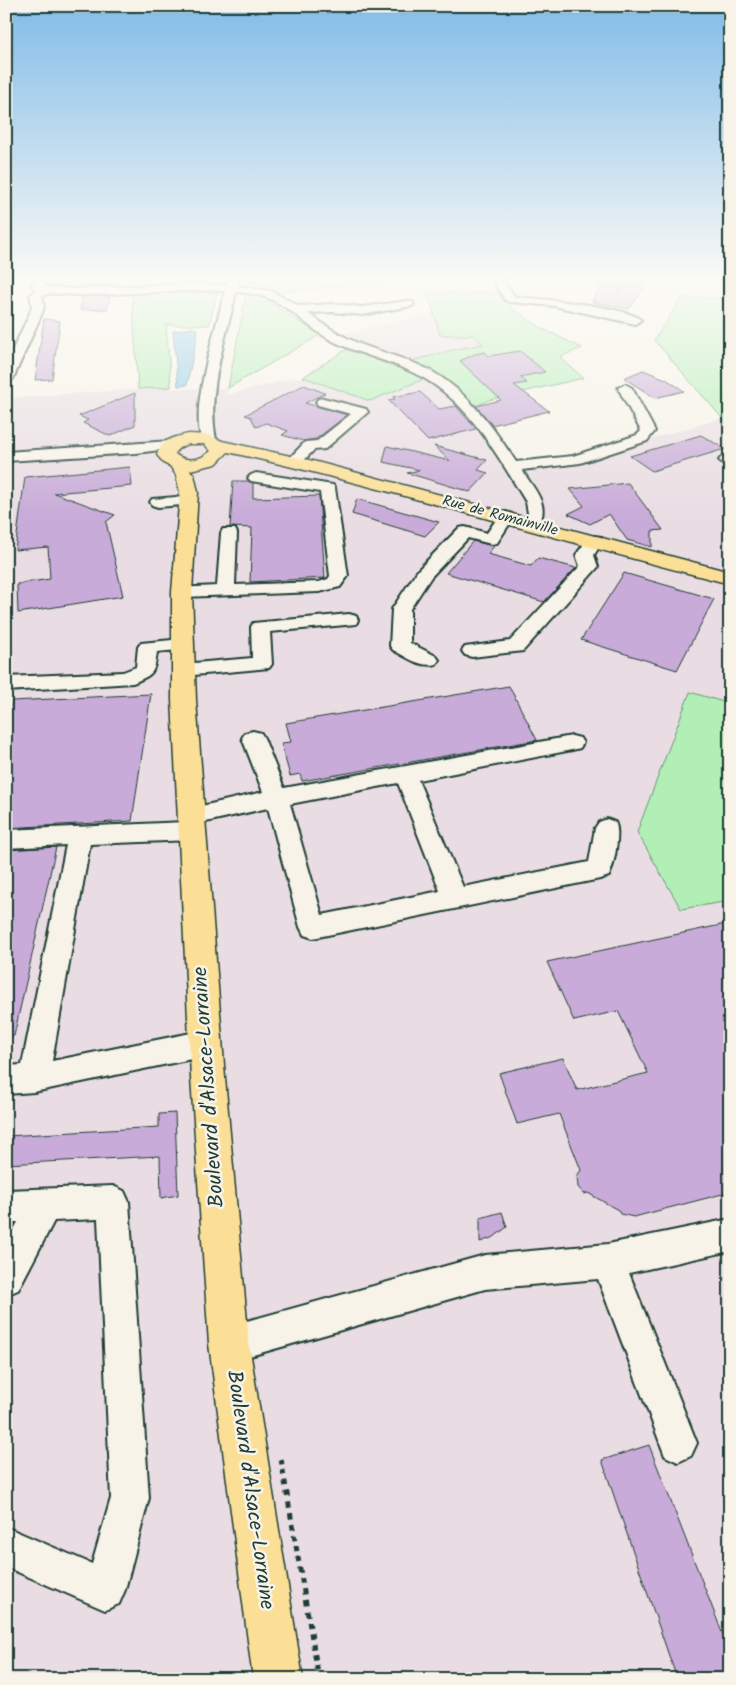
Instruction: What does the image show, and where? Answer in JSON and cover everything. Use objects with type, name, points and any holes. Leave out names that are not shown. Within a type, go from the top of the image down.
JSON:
[{"type":"main road","points":[[196,438],[212,451],[190,464],[176,472],[196,438]]},
{"type":"main road","name":"Rue de Romainville","points":[[212,451],[294,462],[728,576]]},
{"type":"main road","name":"Boulevard d'Alsace-Lorraine","points":[[212,451],[176,472],[183,657],[206,1043],[229,1344],[278,1679]]},
{"type":"street","points":[[6,380],[15,360]]},
{"type":"street","points":[[6,457],[136,449],[176,472],[205,401],[215,360]]},
{"type":"street","points":[[389,360],[433,377],[481,422],[512,467],[536,507],[536,513],[530,524]]},
{"type":"street","points":[[512,467],[576,460],[642,438],[648,431],[625,388]]},
{"type":"street","points":[[205,401],[205,429],[212,451]]},
{"type":"street","points":[[294,462],[310,445],[320,446],[361,412],[323,402]]},
{"type":"street","points":[[182,592],[319,587],[334,583],[339,576],[327,488],[256,478]]},
{"type":"street","points":[[429,660],[400,646],[401,609],[424,574],[465,532],[492,539],[506,517]]},
{"type":"street","points":[[226,591],[229,533]]},
{"type":"street","points":[[472,651],[516,647],[589,567],[585,555],[595,541]]},
{"type":"street","points":[[6,684],[126,678],[145,670],[148,647],[183,657],[262,664],[260,627],[349,620]]},
{"type":"street","points":[[253,738],[277,798],[313,927],[600,870],[607,828]]},
{"type":"street","points":[[6,839],[80,836],[192,823],[277,798],[572,743]]},
{"type":"street","points":[[405,774],[456,899]]},
{"type":"street","points":[[80,836],[20,1079],[206,1043]]},
{"type":"street","points":[[6,1206],[113,1202],[130,1498],[105,1590],[6,1547]]},
{"type":"street","points":[[6,1278],[44,1206]]},
{"type":"street","points":[[229,1344],[485,1272],[608,1261],[730,1235]]},
{"type":"street","points":[[608,1261],[678,1443]]},
{"type":"path","points":[[280,1453],[319,1679]]},
{"type":"shaded area","points":[[303,377],[370,401],[426,378],[453,400],[508,471],[577,463],[723,418],[730,427],[730,1679],[6,1679],[6,398],[171,387],[172,389],[228,388],[227,395]]},
{"type":"green space","points":[[136,360],[169,360],[171,387],[138,389]]},
{"type":"green space","points":[[233,360],[277,360],[228,388]]},
{"type":"green space","points":[[330,360],[376,360],[426,378],[370,401],[303,377]]},
{"type":"green space","points":[[563,360],[583,378],[489,400],[476,406],[434,372],[412,361]]},
{"type":"green space","points":[[671,360],[730,360],[730,427]]},
{"type":"green space","points":[[690,692],[730,704],[730,901],[681,909],[637,832]]},
{"type":"water","points":[[176,360],[192,360],[187,385],[178,386]]},
{"type":"building","points":[[38,360],[55,360],[52,379],[35,380]]},
{"type":"building","points":[[530,360],[545,372],[520,377],[527,383],[514,385],[549,411],[492,425],[476,406],[501,400],[460,361]]},
{"type":"building","points":[[643,370],[666,379],[684,391],[655,398],[624,378]]},
{"type":"building","points":[[304,385],[325,393],[305,403],[347,415],[316,439],[303,441],[282,435],[288,431],[266,423],[256,427],[251,417],[245,415]]},
{"type":"building","points":[[420,392],[439,409],[456,406],[476,429],[428,441],[388,400],[395,399],[393,397]]},
{"type":"building","points":[[135,393],[135,425],[110,436],[83,423],[88,420],[79,416]]},
{"type":"building","points":[[701,435],[725,449],[652,471],[630,456]]},
{"type":"building","points":[[387,446],[450,461],[434,446],[487,460],[478,470],[488,473],[470,492],[407,473],[420,470],[383,462]]},
{"type":"building","points":[[130,467],[132,486],[54,493],[115,515],[106,522],[123,596],[18,613],[17,584],[50,579],[48,547],[15,550],[25,477]]},
{"type":"building","points":[[233,481],[253,483],[253,498],[319,496],[325,578],[250,582],[252,528],[230,527]]},
{"type":"building","points":[[628,483],[663,530],[652,531],[652,547],[627,540],[609,514],[590,524],[568,514],[584,506],[570,489]]},
{"type":"building","points":[[357,499],[439,522],[425,536],[352,514]]},
{"type":"building","points":[[473,541],[494,546],[488,554],[531,566],[538,558],[576,568],[544,602],[446,573]]},
{"type":"building","points":[[624,573],[714,599],[677,670],[581,640]]},
{"type":"building","points":[[509,686],[537,740],[302,781],[300,774],[290,776],[281,743],[291,742],[286,723]]},
{"type":"building","points":[[151,694],[132,821],[6,828],[6,720],[12,701]]},
{"type":"building","points":[[56,847],[14,1036],[6,1035],[6,850]]},
{"type":"building","points":[[730,923],[730,1192],[634,1217],[620,1214],[618,1210],[588,1193],[584,1194],[578,1187],[577,1176],[581,1170],[559,1114],[517,1124],[499,1073],[563,1058],[577,1090],[648,1073],[618,1011],[574,1021],[547,962]]},
{"type":"building","points":[[175,1113],[178,1195],[161,1198],[160,1156],[6,1164],[6,1136],[159,1127],[159,1114]]},
{"type":"building","points":[[502,1212],[507,1227],[494,1237],[480,1242],[480,1218]]},
{"type":"building","points":[[649,1445],[730,1653],[730,1679],[677,1679],[602,1460]]}]
